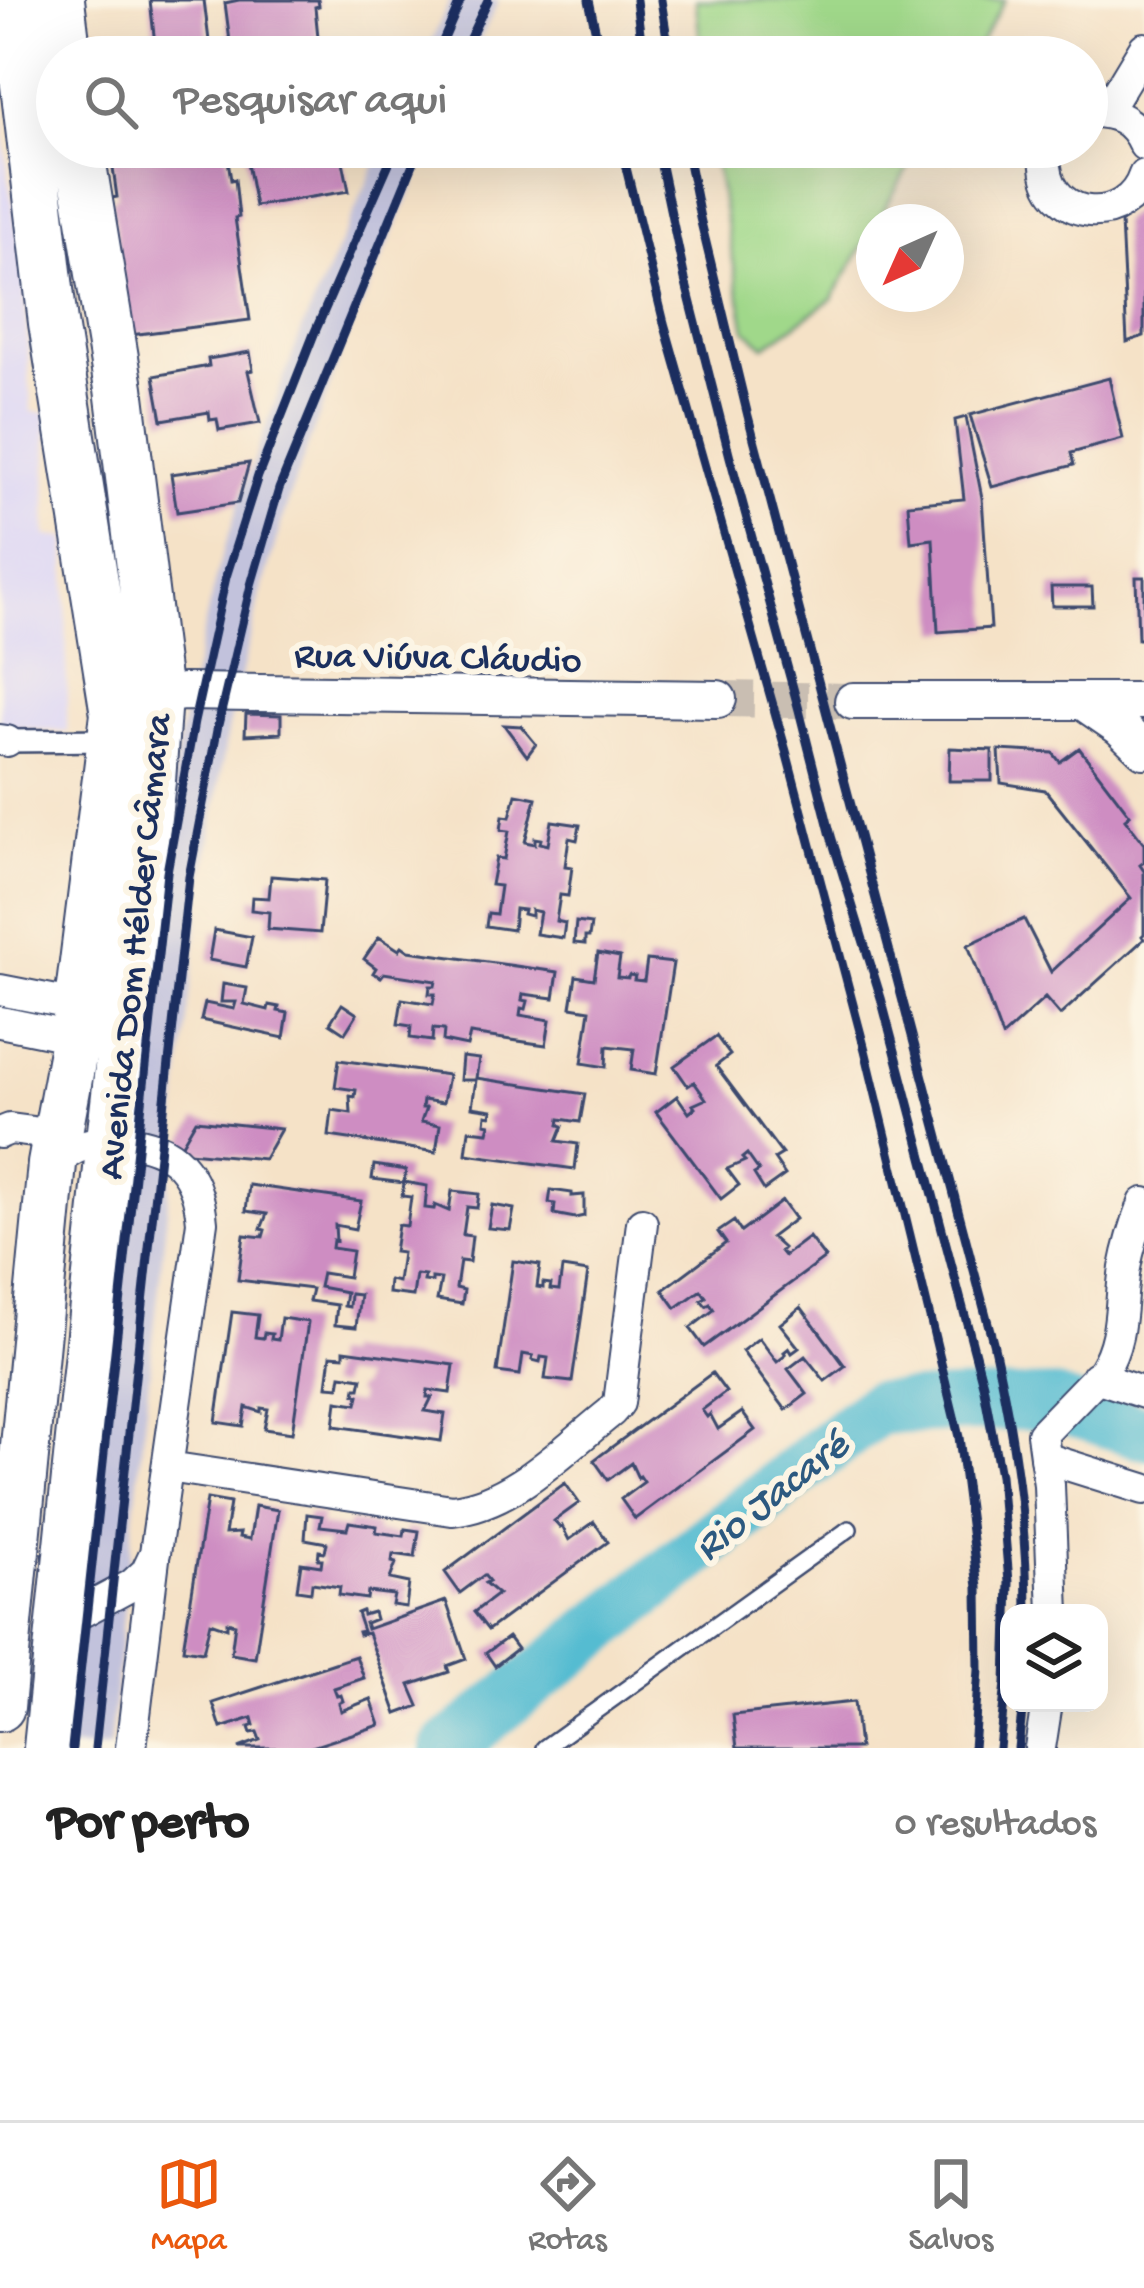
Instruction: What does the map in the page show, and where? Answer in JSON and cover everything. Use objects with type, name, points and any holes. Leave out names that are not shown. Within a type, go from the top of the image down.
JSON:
[{"type":"main road","name":"Avenida Dom Hélder Câmara","points":[[16,0],[53,323],[128,717],[152,782],[47,1748]]},
{"type":"main road","points":[[60,0],[64,36]]},
{"type":"main road","name":"Avenida Dom Hélder Câmara","points":[[0,1707],[24,1138],[76,1021],[128,717],[119,388],[83,168]]},
{"type":"street","points":[[1108,97],[1144,48]]},
{"type":"street","points":[[1108,114],[1132,125],[1144,145]]},
{"type":"street","points":[[1046,168],[1055,192],[1074,208],[1098,213],[1121,206],[1139,190],[1144,176]]},
{"type":"street","name":"Rua Viúva Cláudio","points":[[128,717],[183,692],[718,699]]},
{"type":"street","points":[[853,701],[1144,701]]},
{"type":"street","points":[[1085,703],[1144,750]]},
{"type":"street","points":[[4,740],[128,717]]},
{"type":"street","points":[[0,989],[76,1021]]},
{"type":"street","points":[[0,1022],[76,1021]]},
{"type":"street","points":[[24,1138],[77,1148],[111,1140],[158,1146],[184,1168],[201,1203],[131,1748]]},
{"type":"street","points":[[1054,1604],[1044,1446],[1110,1360],[1119,1336],[1131,1238],[1144,1203]]},
{"type":"street","points":[[168,1468],[452,1510],[505,1495],[619,1402],[642,1223]]},
{"type":"street","points":[[1094,1379],[1144,1394]]},
{"type":"street","points":[[1044,1446],[1144,1489]]},
{"type":"street","points":[[61,1631],[74,1616],[132,1585],[146,1572],[154,1553]]},
{"type":"street","points":[[1040,1748],[1046,1712]]},
{"type":"lane","points":[[544,1748],[848,1529]]},
{"type":"shaded area","points":[[450,0],[499,0],[482,36],[434,36]]},
{"type":"shaded area","points":[[0,95],[24,270],[31,412],[47,413],[46,536],[66,538],[67,732],[0,726]]},
{"type":"shaded area","points":[[374,168],[422,168],[345,345],[289,497],[227,734],[201,896],[109,1748],[60,1748],[157,875],[183,718],[217,571],[303,327]]},
{"type":"green space","points":[[696,0],[1005,0],[984,36],[699,36]]},
{"type":"green space","points":[[716,168],[908,168],[887,204],[856,204],[856,258],[832,299],[765,346],[746,330]]},
{"type":"building","points":[[150,0],[204,0],[208,36],[154,36]]},
{"type":"building","points":[[318,0],[318,36],[229,36],[225,3]]},
{"type":"building","points":[[113,168],[229,168],[231,180],[235,179],[239,217],[235,218],[250,320],[130,335],[112,198],[117,197]]},
{"type":"building","points":[[248,168],[344,168],[349,191],[255,206]]},
{"type":"building","points":[[1144,203],[1144,336],[1127,342],[1121,222]]},
{"type":"building","points":[[250,352],[253,370],[248,371],[260,423],[219,430],[209,412],[162,420],[154,376],[209,366],[208,359]]},
{"type":"building","points":[[1109,378],[1123,439],[1071,453],[1074,465],[992,487],[970,415]]},
{"type":"building","points":[[966,417],[982,498],[991,628],[938,632],[933,539],[911,542],[908,504],[964,499],[955,420]]},
{"type":"building","points":[[249,463],[238,503],[177,512],[171,474]]},
{"type":"building","points":[[1136,577],[1144,577],[1144,639],[1138,639]]},
{"type":"building","points":[[1051,587],[1092,587],[1093,606],[1052,606]]},
{"type":"building","points":[[246,714],[281,715],[281,733],[245,735]]},
{"type":"building","points":[[504,725],[521,726],[536,744],[527,756]]},
{"type":"building","points":[[950,748],[992,750],[992,781],[949,781]]},
{"type":"building","points":[[1079,748],[1130,815],[1125,819],[1144,844],[1140,865],[1144,871],[1144,939],[1060,1015],[1045,998],[1002,1037],[968,945],[1024,919],[1051,972],[1131,898],[1045,790],[1001,783],[999,750],[1053,753],[1060,762]]},
{"type":"building","points":[[516,794],[536,798],[525,842],[535,844],[535,838],[548,845],[552,821],[580,825],[577,840],[569,838],[568,896],[560,895],[556,921],[565,923],[563,938],[536,934],[540,912],[531,910],[531,916],[515,909],[513,930],[486,926],[488,913],[496,914],[500,886],[491,885],[496,858],[504,859],[509,831],[501,830],[503,816],[510,817]]},
{"type":"building","points":[[271,876],[325,880],[320,933],[268,929],[269,912],[251,910],[252,897],[269,898]]},
{"type":"building","points":[[576,922],[591,924],[585,944],[574,943]]},
{"type":"building","points":[[214,930],[252,937],[246,967],[209,960]]},
{"type":"building","points":[[379,937],[399,950],[402,946],[409,951],[558,972],[554,998],[523,994],[522,1000],[528,1001],[520,1015],[550,1020],[546,1045],[470,1034],[467,1046],[443,1041],[444,1030],[433,1029],[432,1041],[410,1038],[411,1026],[398,1024],[402,999],[433,1004],[435,994],[429,994],[430,986],[436,981],[373,973],[376,968],[364,959]]},
{"type":"building","points":[[598,953],[620,957],[617,977],[635,976],[634,980],[644,981],[647,960],[673,963],[656,1074],[631,1070],[634,1049],[607,1046],[606,1067],[582,1063],[590,1010],[571,1007],[576,976],[594,979]]},
{"type":"building","points":[[223,984],[247,988],[244,1004],[268,1010],[269,1005],[279,1007],[278,1011],[288,1013],[284,1038],[201,1020],[205,1003],[234,1009],[236,1002],[221,1002]]},
{"type":"building","points":[[342,1004],[357,1014],[345,1033],[330,1023]]},
{"type":"building","points":[[716,1036],[730,1055],[716,1066],[782,1154],[774,1159],[785,1175],[764,1190],[747,1154],[742,1158],[745,1161],[727,1169],[739,1185],[721,1199],[656,1112],[677,1096],[689,1113],[693,1105],[706,1099],[694,1082],[688,1086],[674,1066]]},
{"type":"building","points":[[462,1057],[479,1059],[476,1078],[585,1094],[580,1122],[560,1119],[559,1125],[563,1126],[557,1141],[578,1144],[575,1169],[466,1154],[469,1130],[488,1132],[486,1115],[491,1116],[492,1110],[472,1107],[476,1080],[460,1080]]},
{"type":"building","points":[[339,1060],[448,1075],[443,1103],[423,1100],[422,1108],[426,1108],[421,1122],[440,1125],[436,1152],[329,1136],[332,1110],[351,1113],[350,1096],[355,1097],[356,1090],[335,1087]]},
{"type":"building","points":[[196,1120],[281,1129],[264,1159],[178,1151]]},
{"type":"building","points":[[374,1165],[406,1170],[404,1182],[427,1186],[425,1208],[435,1205],[449,1211],[452,1191],[479,1194],[477,1208],[467,1207],[463,1235],[472,1236],[469,1262],[460,1261],[456,1288],[464,1290],[462,1304],[437,1300],[441,1279],[424,1281],[425,1276],[416,1275],[413,1296],[388,1293],[389,1280],[398,1282],[402,1253],[394,1252],[398,1225],[407,1226],[411,1197],[402,1196],[404,1183],[372,1179]]},
{"type":"building","points":[[249,1185],[361,1201],[355,1229],[335,1225],[332,1248],[352,1251],[348,1277],[322,1273],[319,1287],[346,1292],[344,1306],[349,1307],[350,1294],[360,1295],[356,1327],[335,1325],[337,1305],[309,1301],[312,1289],[238,1280],[244,1235],[263,1237],[267,1214],[246,1211]]},
{"type":"building","points":[[551,1190],[584,1195],[584,1216],[554,1214]]},
{"type":"building","points":[[782,1201],[795,1219],[771,1237],[783,1248],[780,1251],[784,1256],[809,1237],[825,1258],[704,1347],[690,1328],[714,1310],[701,1300],[706,1297],[701,1290],[676,1308],[663,1290],[726,1243],[718,1232],[734,1221],[741,1232]]},
{"type":"building","points":[[492,1205],[514,1209],[510,1230],[488,1228]]},
{"type":"building","points":[[513,1261],[540,1265],[537,1287],[543,1288],[543,1283],[559,1290],[562,1268],[588,1272],[572,1382],[545,1379],[548,1358],[541,1357],[540,1362],[523,1354],[520,1375],[497,1372]]},
{"type":"building","points":[[801,1307],[845,1366],[825,1381],[805,1356],[788,1369],[807,1394],[786,1410],[742,1351],[759,1338],[777,1362],[789,1348],[792,1353],[799,1348],[780,1324]]},
{"type":"building","points":[[232,1312],[258,1315],[255,1337],[272,1334],[271,1339],[278,1340],[281,1318],[308,1322],[292,1433],[264,1429],[268,1409],[261,1408],[261,1412],[246,1407],[243,1426],[216,1422]]},
{"type":"building","points":[[344,1350],[454,1365],[450,1393],[428,1390],[427,1397],[432,1397],[425,1411],[445,1414],[441,1441],[334,1426],[337,1401],[357,1404],[356,1388],[362,1378],[341,1375],[339,1387],[327,1386],[331,1355],[344,1356]]},
{"type":"building","points":[[712,1373],[726,1392],[702,1410],[707,1417],[710,1414],[718,1429],[742,1412],[755,1430],[635,1519],[621,1499],[644,1482],[631,1463],[608,1480],[594,1460]]},
{"type":"building","points":[[565,1483],[579,1503],[554,1521],[569,1540],[594,1522],[608,1542],[488,1630],[474,1612],[498,1594],[485,1583],[489,1581],[484,1575],[460,1593],[445,1572]]},
{"type":"building","points":[[207,1499],[230,1503],[225,1534],[240,1533],[239,1537],[250,1539],[255,1506],[278,1510],[255,1658],[231,1654],[235,1624],[227,1622],[227,1628],[210,1622],[203,1652],[183,1649]]},
{"type":"building","points":[[307,1514],[322,1516],[320,1526],[347,1529],[349,1522],[404,1536],[405,1529],[419,1531],[415,1557],[393,1554],[396,1563],[390,1579],[409,1583],[406,1607],[392,1605],[394,1595],[368,1592],[367,1599],[339,1595],[340,1587],[312,1583],[311,1592],[297,1590],[301,1563],[321,1566],[319,1551],[325,1552],[327,1543],[305,1539]]},
{"type":"building","points":[[446,1601],[466,1659],[447,1666],[449,1672],[410,1685],[419,1706],[397,1714],[368,1633],[359,1635],[363,1631],[357,1613],[373,1612],[375,1619],[365,1623],[367,1629]]},
{"type":"building","points":[[508,1637],[517,1649],[495,1666],[486,1653]]},
{"type":"building","points":[[356,1656],[364,1678],[334,1688],[343,1701],[341,1711],[371,1699],[380,1725],[309,1748],[239,1748],[260,1740],[257,1732],[251,1733],[252,1718],[221,1728],[213,1703]]},
{"type":"building","points":[[854,1702],[859,1748],[737,1748],[733,1715]]},
{"type":"waterway","name":"Rio Jacaré","points":[[448,1748],[877,1408],[1052,1403],[1144,1433]]},
{"type":"tunnel","points":[[718,699],[853,701]]},
{"type":"railway","points":[[445,36],[461,0]]},
{"type":"railway","points":[[471,36],[488,0]]},
{"type":"railway","points":[[589,0],[597,36]]},
{"type":"railway","points":[[636,0],[640,36]]},
{"type":"railway","points":[[661,0],[667,36]]},
{"type":"railway","points":[[72,1748],[167,872],[194,722],[226,577],[258,476],[387,168]]},
{"type":"railway","points":[[95,1748],[189,877],[218,725],[279,489],[411,168]]},
{"type":"railway","points":[[626,168],[664,323],[865,1050],[959,1437],[978,1587],[973,1748]]},
{"type":"railway","points":[[661,168],[730,457],[983,1384],[1000,1475],[1009,1582],[999,1748]]},
{"type":"railway","points":[[690,168],[748,416],[993,1342],[1018,1476],[1027,1604]]},
{"type":"railway","points":[[1018,1748],[1022,1712]]}]
